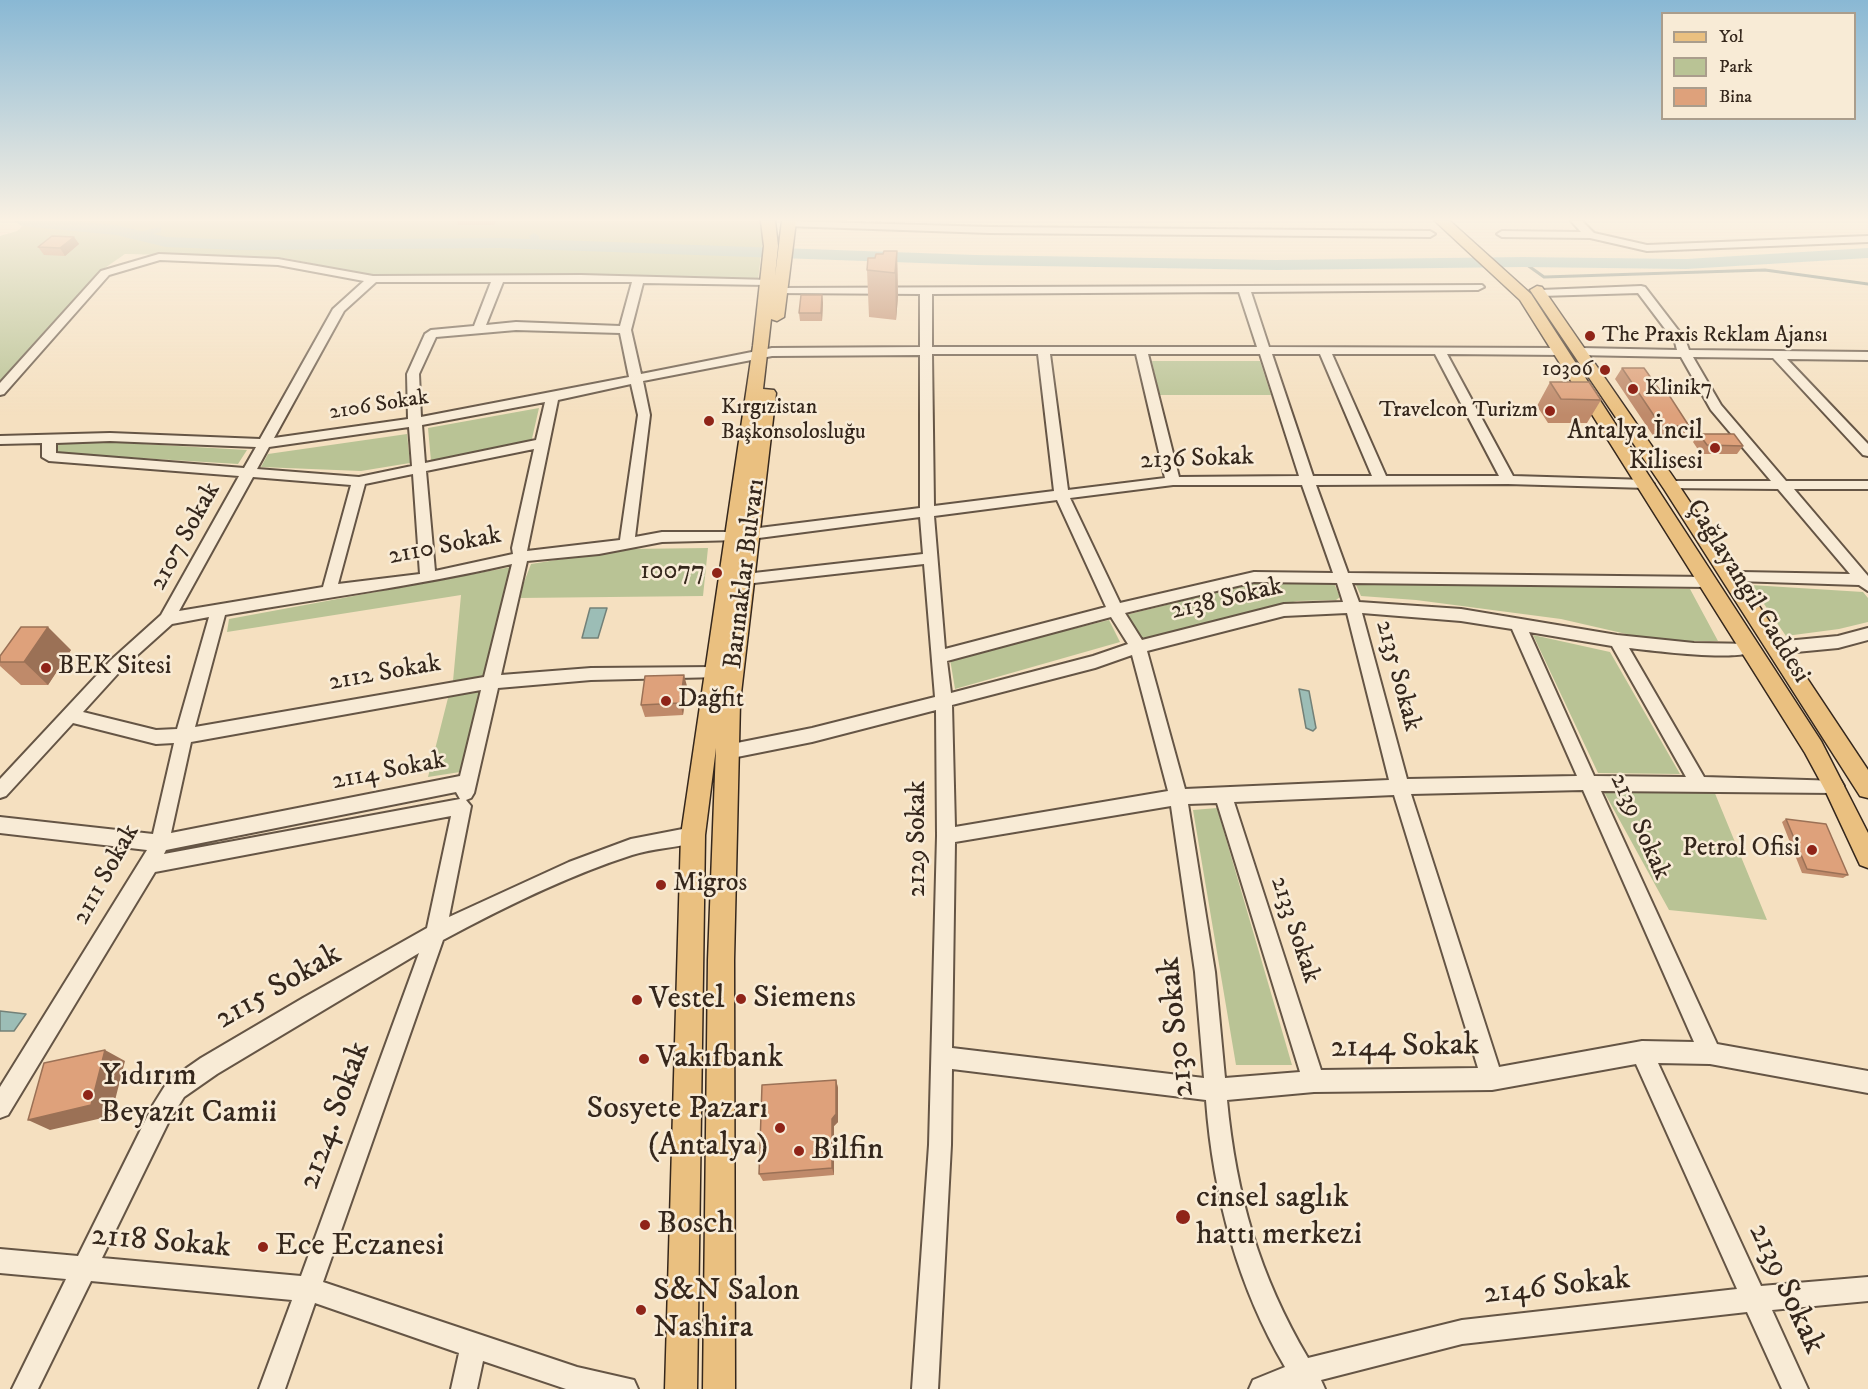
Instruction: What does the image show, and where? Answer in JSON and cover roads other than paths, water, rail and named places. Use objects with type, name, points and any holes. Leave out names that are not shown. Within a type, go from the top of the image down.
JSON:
[{"type":"main road","name":"Çağlayangil Caddesi","points":[[1519,286],[1647,484],[1835,786],[1868,858]]},
{"type":"main road","name":"Çağlayangil Caddesi","points":[[1529,286],[1541,293],[1581,352],[1866,783]]},
{"type":"main road","name":"Barınaklar Bulvarı","points":[[679,1388],[693,835],[715,673],[742,535],[773,287]]},
{"type":"main road","name":"Barınaklar Bulvarı","points":[[719,1389],[723,883],[729,702],[745,579],[742,535]]},
{"type":"street","points":[[0,391],[94,286]]},
{"type":"street","name":"2107 Sokak","points":[[0,790],[117,664],[167,619],[339,309],[365,286]]},
{"type":"street","points":[[478,330],[495,286]]},
{"type":"street","points":[[627,543],[644,415],[625,330],[636,286]]},
{"type":"street","points":[[750,286],[926,290],[1478,287]]},
{"type":"street","name":"2135 Sokak","points":[[1244,289],[1308,482],[1353,607],[1400,787],[1492,1079]]},
{"type":"street","points":[[1541,293],[1641,289],[1681,342],[1684,352],[1716,407],[1865,583]]},
{"type":"street","name":"2129 Sokak","points":[[926,290],[927,512],[938,657],[944,701],[946,836],[939,1145],[926,1389]]},
{"type":"street","points":[[428,578],[413,374],[431,334],[516,326],[625,330]]},
{"type":"street","name":"2106 Sokak","points":[[0,440],[49,437],[265,443],[416,422],[766,353],[925,350],[1562,351]]},
{"type":"street","name":"2130 Sokak","points":[[1044,350],[1062,496],[1115,610],[1137,647],[1161,725],[1178,797],[1193,881],[1205,972],[1216,1090],[1231,1200],[1247,1260],[1282,1338],[1308,1381]]},
{"type":"street","points":[[1142,350],[1173,481]]},
{"type":"street","points":[[1324,350],[1381,481]]},
{"type":"street","points":[[1439,351],[1508,480]]},
{"type":"street","points":[[1581,352],[1868,356]]},
{"type":"street","points":[[1777,355],[1868,452]]},
{"type":"street","name":"2114 Sokak","points":[[0,825],[160,843],[468,783],[490,682],[522,557],[519,548],[552,397]]},
{"type":"street","points":[[49,437],[49,457],[359,481],[542,443]]},
{"type":"street","name":"2136 Sokak","points":[[742,535],[1173,481],[1508,480],[1647,484]]},
{"type":"street","points":[[329,591],[359,481]]},
{"type":"street","points":[[1670,485],[1868,485]]},
{"type":"street","name":"2110 Sokak","points":[[167,619],[329,591],[428,578],[522,557],[662,537],[742,535]]},
{"type":"street","points":[[745,579],[930,558]]},
{"type":"street","points":[[938,657],[1115,610],[1254,577],[1341,576],[1612,583],[1708,582]]},
{"type":"street","points":[[1742,577],[1865,583]]},
{"type":"street","name":"2138 Sokak","points":[[727,752],[812,735],[1095,662],[1137,647],[1284,610],[1353,607],[1461,615],[1617,641],[1694,649],[1750,648]]},
{"type":"street","name":"2111 Sokak","points":[[0,1107],[149,865],[160,843],[184,736],[218,612]]},
{"type":"street","name":"2139 Sokak","points":[[1517,623],[1710,1053]]},
{"type":"street","points":[[1775,648],[1838,642],[1868,634]]},
{"type":"street","points":[[1617,641],[1698,782]]},
{"type":"street","name":"2112 Sokak","points":[[68,715],[156,737],[184,736],[490,682],[591,674],[715,673]]},
{"type":"street","points":[[946,836],[1178,797],[1400,787],[1587,783],[1698,782],[1835,786]]},
{"type":"street","name":"2124. Sokak","points":[[272,1389],[436,933],[468,783]]},
{"type":"street","name":"2133 Sokak","points":[[1223,795],[1314,1081]]},
{"type":"street","points":[[149,865],[462,806]]},
{"type":"street","name":"2115 Sokak","points":[[25,1389],[161,1113],[176,1089],[228,1054],[436,933],[519,892],[632,846],[693,835]]},
{"type":"street","name":"2139 Sokak","points":[[1642,1052],[1795,1389]]},
{"type":"street","name":"2144 Sokak","points":[[941,1057],[1216,1090],[1314,1081],[1492,1079],[1642,1052],[1710,1053],[1868,1082]]},
{"type":"street","name":"2118 Sokak","points":[[0,1261],[308,1289],[578,1380],[625,1389]]},
{"type":"street","name":"2146 Sokak","points":[[1262,1389],[1308,1381],[1462,1332],[1753,1299],[1868,1289]]},
{"type":"street","points":[[464,1389],[473,1346]]},
{"type":"water","points":[[590,608],[607,608],[598,638],[582,638]]},
{"type":"water","points":[[1299,689],[1309,691],[1316,728],[1313,731],[1306,728]]},
{"type":"water","points":[[0,1011],[26,1014],[14,1031],[0,1031]]},
{"type":"place","name":"The Praxis Reklam Ajansı","points":[[1590,336]]},
{"type":"place","name":"10306","points":[[1605,370]]},
{"type":"place","name":"Klinik7","points":[[1633,389]]},
{"type":"place","name":"Travelcon Turizm","points":[[1550,411]]},
{"type":"place","name":"Kırgızistan Başkonsolosluğu","points":[[709,421]]},
{"type":"place","name":"Antalya İncil Kilisesi","points":[[1715,448]]},
{"type":"place","name":"10077","points":[[717,573]]},
{"type":"place","name":"BEK Sitesi","points":[[46,668]]},
{"type":"place","name":"Dağfit","points":[[666,701]]},
{"type":"place","name":"Petrol Ofisi","points":[[1812,850]]},
{"type":"place","name":"Migros","points":[[661,885]]},
{"type":"place","name":"Siemens","points":[[741,999]]},
{"type":"place","name":"Vestel","points":[[637,1000]]},
{"type":"place","name":"Vakıfbank","points":[[644,1059]]},
{"type":"place","name":"Yıdırım Beyazıt Camii","points":[[88,1095]]},
{"type":"place","name":"Sosyete Pazarı (Antalya)","points":[[780,1128]]},
{"type":"place","name":"Bilfin","points":[[799,1151]]},
{"type":"place","name":"cinsel saglık hattı merkezi","points":[[1183,1217]]},
{"type":"place","name":"Bosch","points":[[645,1225]]},
{"type":"place","name":"Ece Eczanesi","points":[[263,1247]]},
{"type":"place","name":"S&N Salon Nashira","points":[[641,1310]]}]
